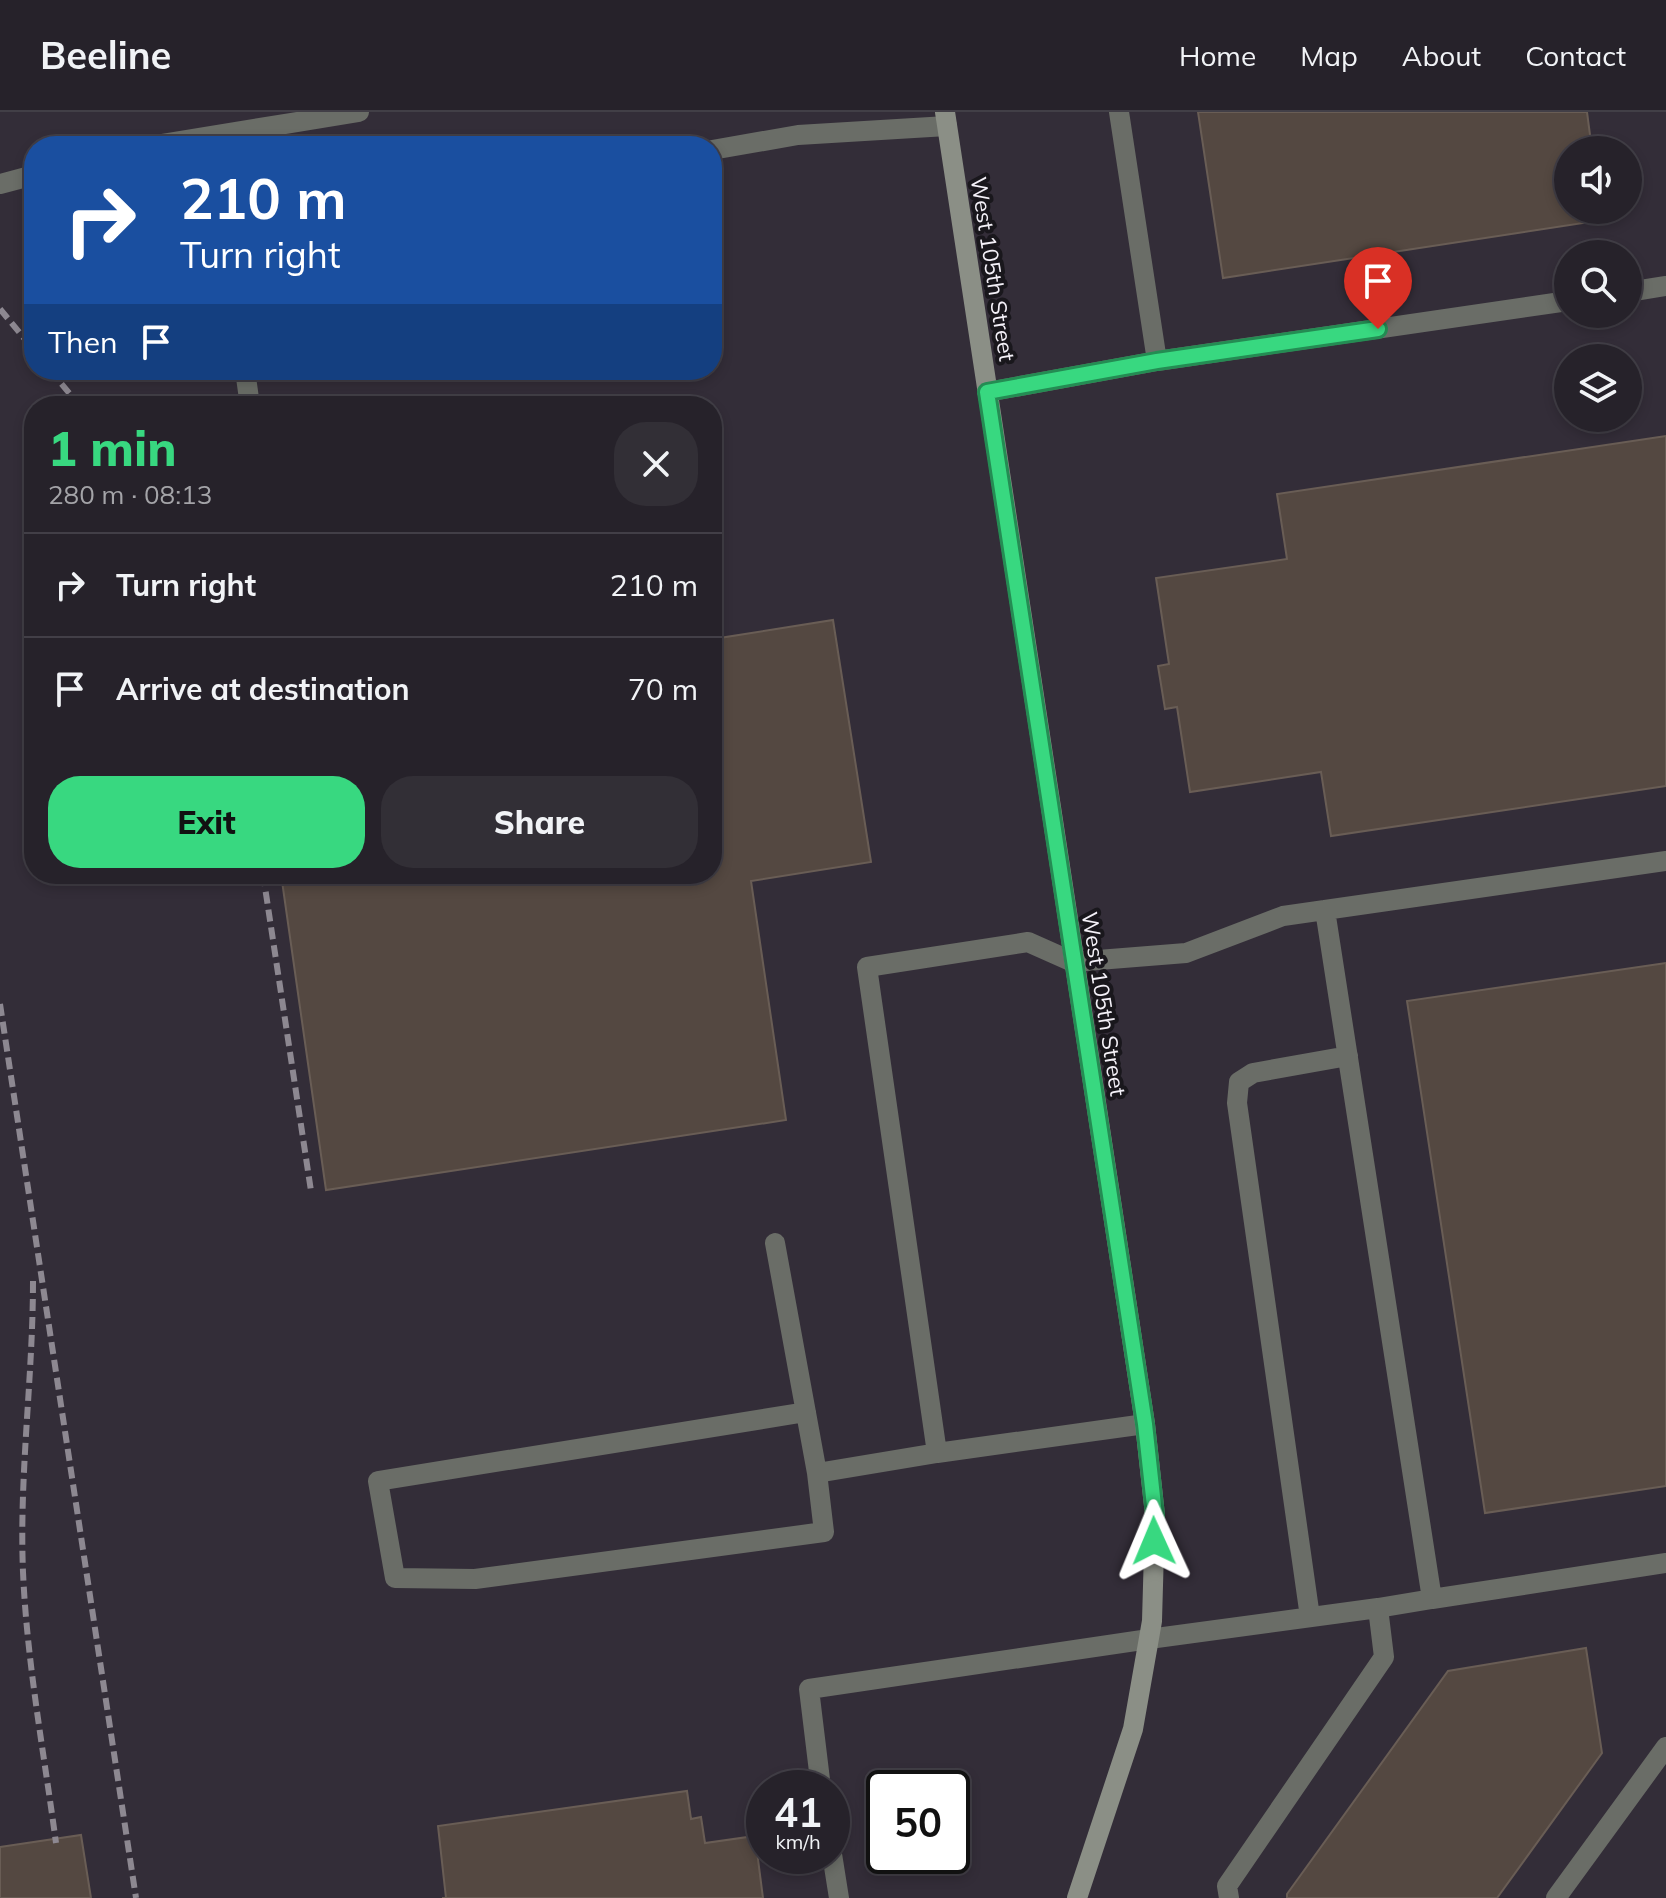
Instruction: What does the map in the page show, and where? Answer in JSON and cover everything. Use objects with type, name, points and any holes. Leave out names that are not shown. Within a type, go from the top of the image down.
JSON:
[{"type":"main road","name":"West 105th Street","points":[[946,119],[1145,1424],[1155,1515],[1152,1621],[1133,1729],[1077,1898]]},
{"type":"lane","points":[[211,136],[359,112]]},
{"type":"lane","points":[[1119,112],[1157,361]]},
{"type":"lane","points":[[722,148],[798,135],[946,119]]},
{"type":"lane","points":[[0,184],[24,178]]},
{"type":"lane","points":[[1642,290],[1666,286]]},
{"type":"lane","points":[[987,392],[1157,361],[1554,303]]},
{"type":"lane","points":[[937,1453],[867,967],[1028,942],[1073,962],[1186,953],[1283,916],[1666,861]]},
{"type":"lane","points":[[1325,910],[1432,1599]]},
{"type":"lane","points":[[1310,1617],[1237,1103],[1239,1082],[1253,1073],[1348,1056]]},
{"type":"lane","points":[[775,1243],[806,1412],[817,1473],[824,1532],[475,1579],[395,1578],[378,1481],[806,1412]]},
{"type":"lane","points":[[817,1473],[1145,1424]]},
{"type":"lane","points":[[819,1770],[809,1689],[1378,1608],[1666,1563]]},
{"type":"lane","points":[[1229,1898],[1227,1886],[1384,1657],[1378,1608]]},
{"type":"lane","points":[[1556,1898],[1666,1747]]},
{"type":"lane","points":[[835,1874],[839,1898]]},
{"type":"building","points":[[1198,112],[1587,112],[1590,136],[1554,136],[1554,224],[1577,224],[1223,278]]},
{"type":"building","points":[[1666,436],[1666,786],[1331,836],[1321,772],[1190,792],[1177,707],[1165,709],[1158,666],[1169,664],[1156,578],[1287,559],[1277,494]]},
{"type":"building","points":[[833,620],[871,862],[751,881],[786,1120],[326,1190],[282,884],[722,884],[722,638]]},
{"type":"building","points":[[1666,963],[1666,1486],[1485,1513],[1407,1001]]},
{"type":"building","points":[[1586,1648],[1602,1753],[1497,1898],[1287,1898],[1448,1671]]},
{"type":"building","points":[[687,1791],[691,1819],[701,1817],[705,1843],[746,1837],[746,1874],[760,1874],[763,1898],[446,1898],[438,1826]]},
{"type":"building","points":[[81,1835],[91,1898],[0,1898],[0,1847]]},
{"type":"railway","points":[[0,309],[24,338]]},
{"type":"railway","points":[[58,380],[72,396]]},
{"type":"railway","points":[[265,884],[311,1191]]},
{"type":"railway","points":[[0,1004],[136,1898]]},
{"type":"railway","points":[[33,1281],[23,1499],[23,1572],[32,1674],[56,1843]]},
{"type":"route","points":[[1154,1541],[1155,1515],[1145,1424],[987,392],[1157,361],[1378,329]]}]
